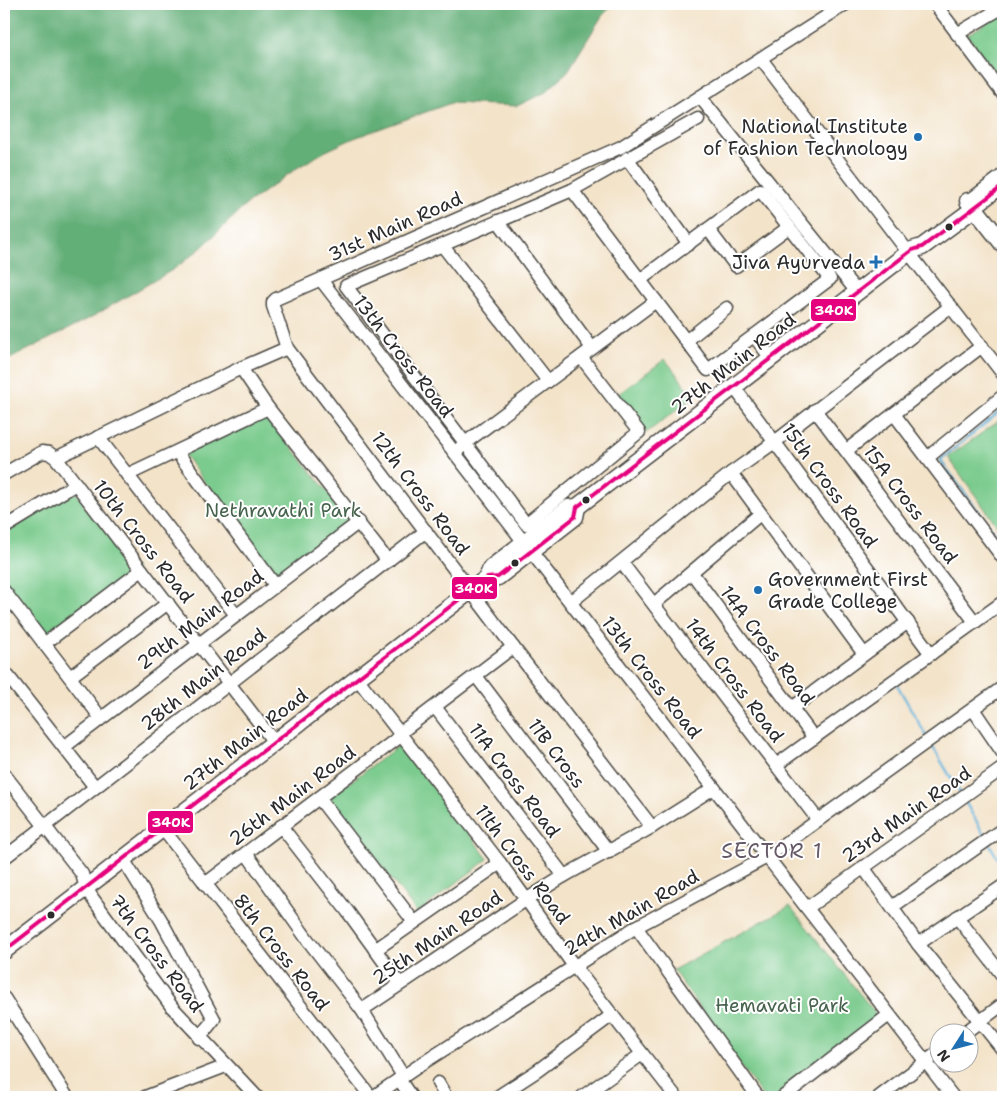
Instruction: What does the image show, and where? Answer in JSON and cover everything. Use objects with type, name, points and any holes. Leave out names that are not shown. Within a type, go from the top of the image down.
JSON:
[{"type":"main road","name":"27th Main Road","points":[[4,951],[471,590],[487,578],[498,577],[528,546],[575,517],[577,507],[910,251],[922,247],[972,204]]},
{"type":"main road","points":[[972,204],[1003,244]]},
{"type":"street","name":"31st Main Road","points":[[288,348],[273,302],[276,299],[622,147],[846,4]]},
{"type":"street","points":[[935,4],[1001,88]]},
{"type":"street","points":[[958,34],[1003,7]]},
{"type":"street","points":[[761,59],[1003,374]]},
{"type":"street","points":[[700,98],[856,292]]},
{"type":"street","points":[[581,357],[639,432],[526,524],[346,286],[572,190],[698,119]]},
{"type":"street","points":[[627,158],[689,244]]},
{"type":"street","name":"27th Main Road","points":[[972,204],[1003,175]]},
{"type":"street","name":"27th Main Road","points":[[972,204],[1003,186]]},
{"type":"street","points":[[572,190],[640,280],[656,301],[708,370],[830,280],[760,190],[640,280]]},
{"type":"street","points":[[498,221],[592,348]]},
{"type":"street","points":[[708,229],[736,266],[789,226]]},
{"type":"street","points":[[442,245],[548,381]]},
{"type":"street","name":"13th Cross Road","points":[[321,280],[953,1097]]},
{"type":"street","points":[[455,452],[656,301]]},
{"type":"street","points":[[571,602],[731,473],[776,441],[951,306]]},
{"type":"street","points":[[686,341],[727,308]]},
{"type":"street","points":[[754,336],[771,358]]},
{"type":"street","points":[[847,450],[982,346]]},
{"type":"street","points":[[4,474],[42,452],[49,453],[56,458],[241,368],[288,348]]},
{"type":"street","name":"12th Cross Road","points":[[288,348],[513,647],[652,827]]},
{"type":"street","points":[[241,368],[268,408],[388,560]]},
{"type":"street","name":"15th Cross Road","points":[[734,387],[776,441],[931,654]]},
{"type":"street","points":[[927,458],[1003,396]]},
{"type":"street","points":[[127,474],[268,408]]},
{"type":"street","name":"15A Cross Road","points":[[815,410],[975,622]]},
{"type":"street","points":[[894,414],[1003,558]]},
{"type":"street","points":[[98,437],[236,615]]},
{"type":"street","points":[[177,452],[275,585]]},
{"type":"street","name":"10th Cross Road","points":[[56,458],[274,742]]},
{"type":"street","points":[[731,473],[864,654]]},
{"type":"street","points":[[4,528],[76,484]]},
{"type":"street","points":[[654,604],[692,574],[760,514]]},
{"type":"street","name":"29th Main Road","points":[[64,747],[358,522]]},
{"type":"street","name":"28th Main Road","points":[[4,858],[426,532]]},
{"type":"street","name":"14th Cross Road","points":[[622,562],[818,820]]},
{"type":"street","points":[[44,644],[142,570]]},
{"type":"street","name":"14A Cross Road","points":[[692,574],[814,738]]},
{"type":"street","points":[[4,590],[101,718]]},
{"type":"street","points":[[776,766],[1003,602]]},
{"type":"street","points":[[70,677],[168,604]]},
{"type":"street","points":[[792,708],[908,622]]},
{"type":"street","name":"26th Main Road","points":[[205,884],[513,647]]},
{"type":"street","points":[[4,671],[95,787]]},
{"type":"street","name":"11B Cross","points":[[476,676],[609,852]]},
{"type":"street","name":"11th Cross Road","points":[[356,678],[500,863],[574,966],[642,1054],[670,1095]]},
{"type":"street","name":"24th Main Road","points":[[372,1097],[636,927],[767,857],[1003,687]]},
{"type":"street","name":"11A Cross Road","points":[[435,707],[564,876]]},
{"type":"street","points":[[972,709],[1003,754]]},
{"type":"street","name":"23rd Main Road","points":[[807,908],[1003,768]]},
{"type":"street","name":"7th Cross Road","points":[[4,774],[82,874],[86,888],[172,1007],[199,1038],[257,1097]]},
{"type":"street","name":"25th Main Road","points":[[362,1010],[527,899],[652,827],[714,788]]},
{"type":"street","points":[[319,798],[414,922]]},
{"type":"street","points":[[281,826],[400,984]]},
{"type":"street","name":"8th Cross Road","points":[[163,829],[372,1097]]},
{"type":"street","points":[[892,907],[1003,830]]},
{"type":"street","points":[[246,853],[307,939],[362,1010],[411,1097]]},
{"type":"street","points":[[123,860],[178,949],[214,1019],[199,1038]]},
{"type":"street","points":[[375,950],[500,863]]},
{"type":"street","points":[[863,868],[918,944],[1003,1050]]},
{"type":"street","points":[[918,944],[1003,886]]},
{"type":"street","points":[[957,918],[998,960],[1003,976]]},
{"type":"street","points":[[636,927],[758,1097]]},
{"type":"street","points":[[4,998],[67,1097]]},
{"type":"street","points":[[976,1024],[1003,1004]]},
{"type":"street","points":[[497,1097],[537,1071],[612,1015]]},
{"type":"street","points":[[783,1097],[889,1015]]},
{"type":"street","points":[[582,1097],[642,1054]]},
{"type":"street","points":[[879,1097],[930,1058]]},
{"type":"street","points":[[145,1097],[226,1066]]},
{"type":"street","points":[[438,1083],[446,1097]]},
{"type":"green space","points":[[4,4],[614,4],[602,16],[568,71],[546,92],[517,106],[451,103],[354,138],[324,152],[297,168],[247,204],[199,250],[174,269],[90,318],[4,362]]},
{"type":"green space","points":[[1003,13],[1003,76],[999,79],[967,35]]},
{"type":"green space","points":[[665,359],[694,397],[646,433],[617,395]]},
{"type":"green space","name":"Nethravathi Park","points":[[265,414],[352,522],[276,579],[184,454]]},
{"type":"green space","points":[[1003,418],[1003,534],[948,457]]},
{"type":"green space","points":[[75,492],[136,569],[47,637],[4,580],[4,533]]},
{"type":"green space","points":[[401,744],[488,859],[417,913],[330,797]]},
{"type":"green space","name":"Hemavati Park","points":[[790,906],[879,1018],[778,1097],[763,1097],[673,970]]},
{"type":"waterway","points":[[1003,409],[940,460],[1003,544]]},
{"type":"waterway","points":[[896,683],[927,737]]},
{"type":"waterway","points":[[931,744],[960,793]]},
{"type":"waterway","points":[[964,800],[985,836]]},
{"type":"waterway","points":[[989,843],[1003,868]]},
{"type":"transit line","name":"340K","points":[[4,951],[487,578],[498,577],[575,517],[577,507],[912,250],[922,247],[1003,186]]},
{"type":"place","name":"National Institute of Fashion Technology","points":[[918,137]]},
{"type":"place","name":"Jiva Ayurveda","points":[[876,262]]},
{"type":"place","name":"Government First Grade College","points":[[758,590]]},
{"type":"district","name":"SECTOR 1","points":[[772,851]]}]
